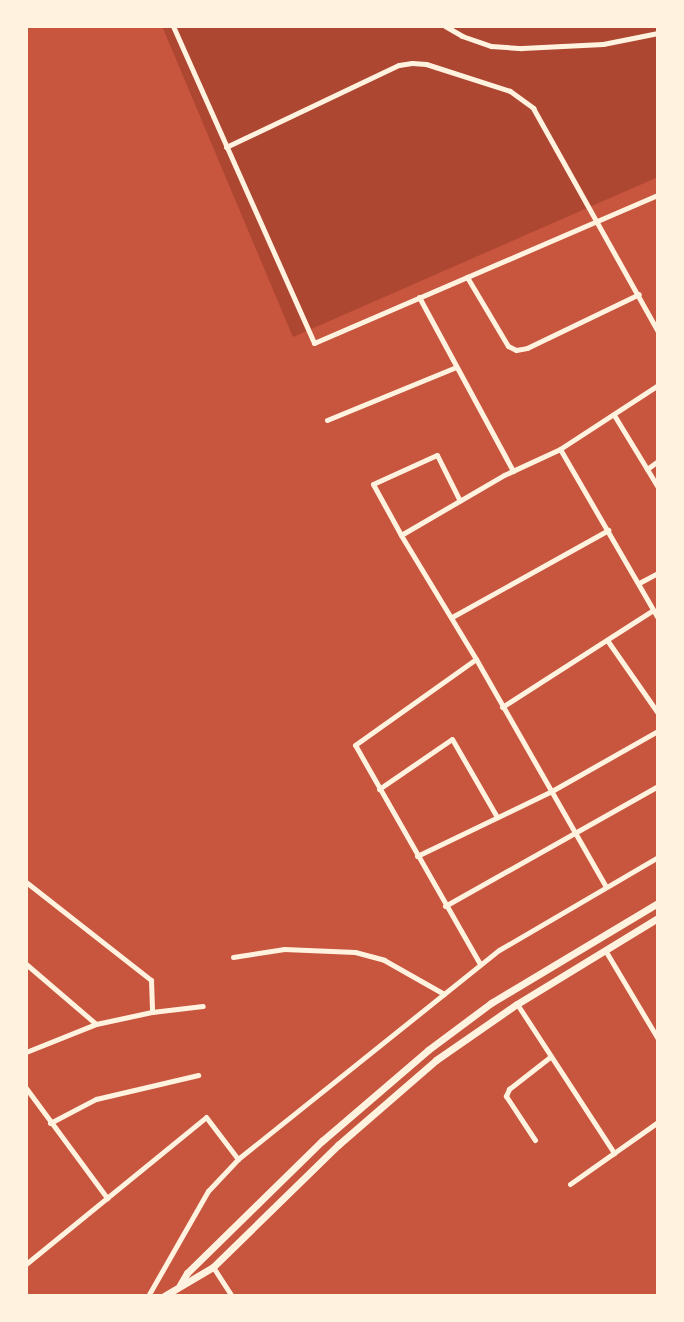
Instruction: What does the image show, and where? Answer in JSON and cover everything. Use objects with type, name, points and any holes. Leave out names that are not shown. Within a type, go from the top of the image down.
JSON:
[{"type":"main road","points":[[180,1286],[187,1273],[322,1141],[428,1050],[491,1003],[658,903]]},
{"type":"main road","points":[[164,1296],[213,1267],[338,1145],[436,1060],[517,1004],[658,918]]},
{"type":"street","points":[[173,26],[314,343],[658,195]]},
{"type":"street","points":[[445,26],[462,36],[491,46],[523,48],[603,44],[658,33]]},
{"type":"street","points":[[226,147],[399,65],[426,64],[523,98],[533,108],[598,220],[658,332]]},
{"type":"street","points":[[467,277],[508,346],[516,350],[527,348],[639,294]]},
{"type":"street","points":[[419,297],[513,471]]},
{"type":"street","points":[[327,420],[456,368]]},
{"type":"street","points":[[401,536],[513,471],[560,449],[658,385]]},
{"type":"street","points":[[614,415],[658,487]]},
{"type":"street","points":[[560,449],[658,618]]},
{"type":"street","points":[[460,501],[437,455],[373,484],[606,887]]},
{"type":"street","points":[[647,468],[658,461]]},
{"type":"street","points":[[452,617],[608,530]]},
{"type":"street","points":[[639,583],[658,573]]},
{"type":"street","points":[[502,707],[653,610]]},
{"type":"street","points":[[607,640],[658,713]]},
{"type":"street","points":[[476,659],[355,745],[444,906],[480,964]]},
{"type":"street","points":[[417,856],[550,792],[658,731]]},
{"type":"street","points":[[379,789],[452,739],[497,817]]},
{"type":"street","points":[[444,906],[658,786]]},
{"type":"street","points":[[148,1296],[208,1191],[238,1159],[480,964],[658,857]]},
{"type":"street","points":[[26,882],[151,980],[152,1012]]},
{"type":"street","points":[[233,957],[284,949],[355,952],[384,960],[444,994]]},
{"type":"street","points":[[605,950],[658,1039]]},
{"type":"street","points":[[26,964],[96,1024]]},
{"type":"street","points":[[517,1004],[614,1153]]},
{"type":"street","points":[[26,1052],[96,1024],[152,1012],[204,1006]]},
{"type":"street","points":[[535,1140],[506,1096],[509,1089],[550,1057]]},
{"type":"street","points":[[50,1123],[96,1099],[198,1075]]},
{"type":"street","points":[[26,1087],[107,1198]]},
{"type":"street","points":[[26,1264],[205,1117],[238,1159]]},
{"type":"street","points":[[570,1184],[658,1122]]},
{"type":"street","points":[[213,1267],[232,1296]]},
{"type":"shaded area","points":[[162,26],[658,26],[658,177],[293,337]]}]
